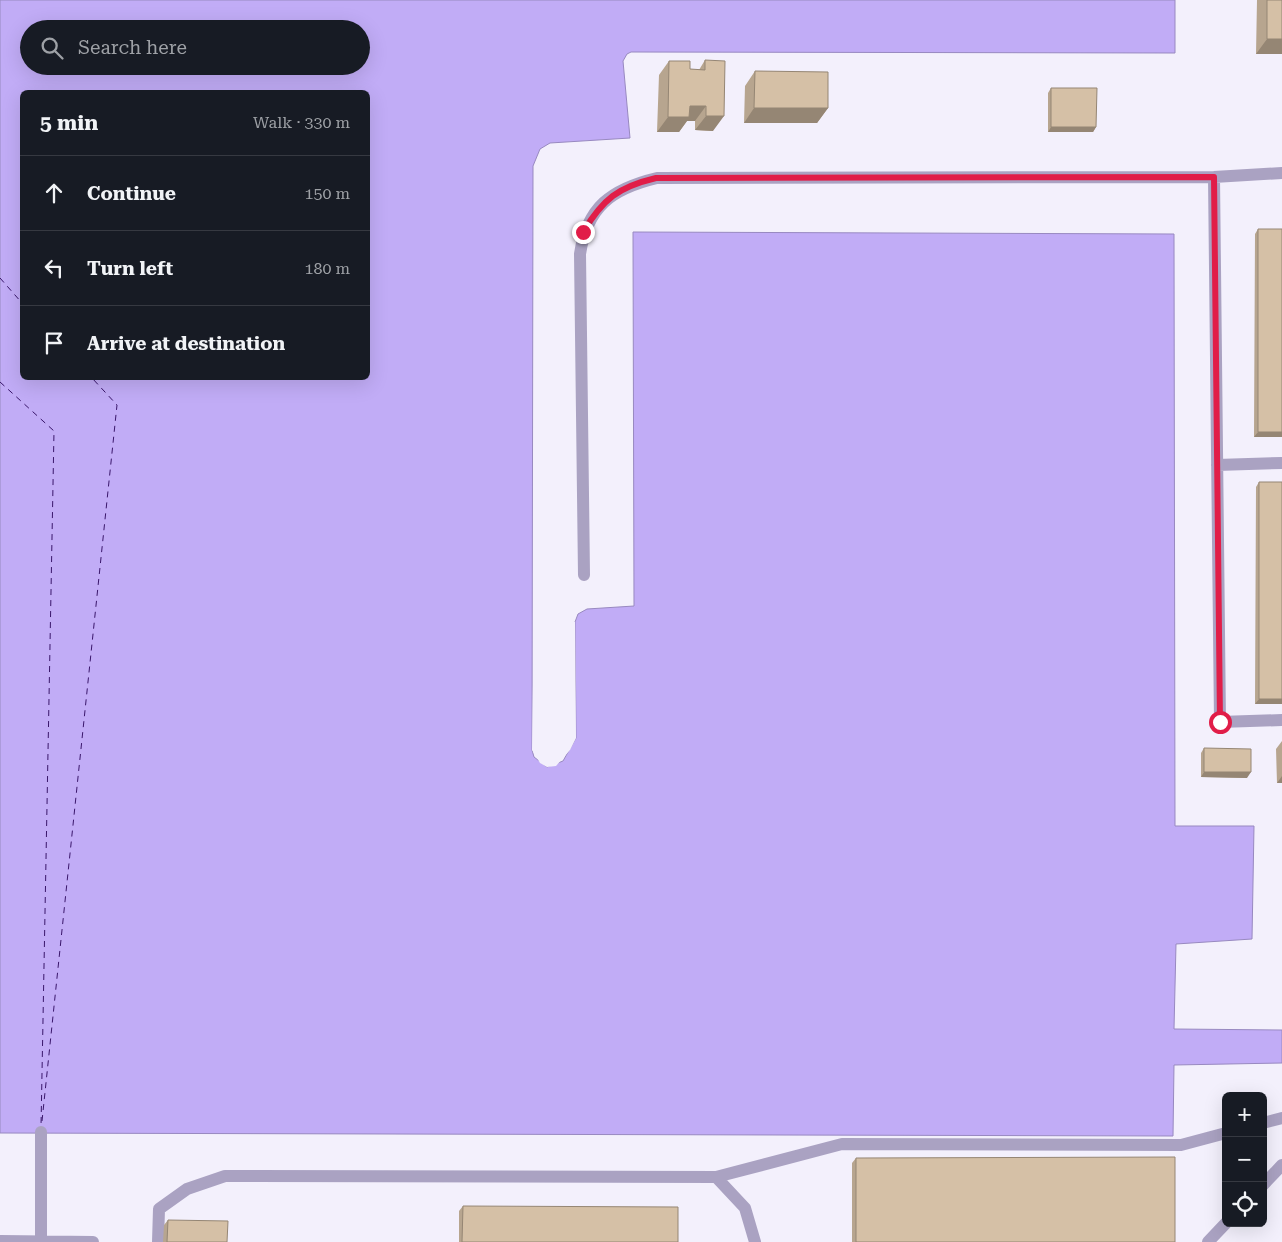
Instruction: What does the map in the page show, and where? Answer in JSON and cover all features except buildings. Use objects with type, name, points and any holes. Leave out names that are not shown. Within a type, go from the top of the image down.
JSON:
[{"type":"lane","points":[[584,575],[580,254],[583,232],[597,210],[614,193],[635,183],[656,178],[1214,177],[1282,173]]},
{"type":"lane","points":[[1214,177],[1220,722],[1282,720]]},
{"type":"lane","points":[[1217,466],[1282,463]]},
{"type":"lane","points":[[1267,1122],[1282,1118]]},
{"type":"lane","points":[[41,1132],[41,1241]]},
{"type":"lane","points":[[158,1242],[158,1209],[187,1189],[225,1176],[716,1177],[842,1144],[1181,1145],[1222,1134]]},
{"type":"lane","points":[[1266,1182],[1282,1165]]},
{"type":"lane","points":[[716,1177],[745,1208],[755,1242]]},
{"type":"lane","points":[[1208,1242],[1222,1227]]},
{"type":"lane","points":[[0,1241],[93,1242]]},
{"type":"shaded area","points":[[0,0],[1175,0],[1175,53],[631,52],[627,54],[623,61],[630,138],[550,143],[540,149],[533,166],[532,750],[534,757],[547,767],[563,761],[576,738],[575,622],[578,614],[587,609],[634,606],[633,232],[1174,234],[1175,826],[1254,826],[1252,939],[1176,944],[1174,1029],[1282,1030],[1282,1063],[1174,1065],[1173,1136],[0,1133]]},
{"type":"pier","points":[[534,619],[536,619],[534,750],[541,761],[547,764],[555,763],[561,759],[573,737],[573,622],[575,622],[576,738],[570,750],[556,766],[547,767],[540,763],[532,750]]},
{"type":"ferry route","points":[[0,278],[20,301]]},
{"type":"ferry route","points":[[42,1121],[117,405],[94,380]]},
{"type":"ferry route","points":[[0,382],[54,431],[41,1127]]},
{"type":"route","points":[[583,232],[597,210],[614,193],[635,183],[656,178],[1214,177],[1220,722]]}]
